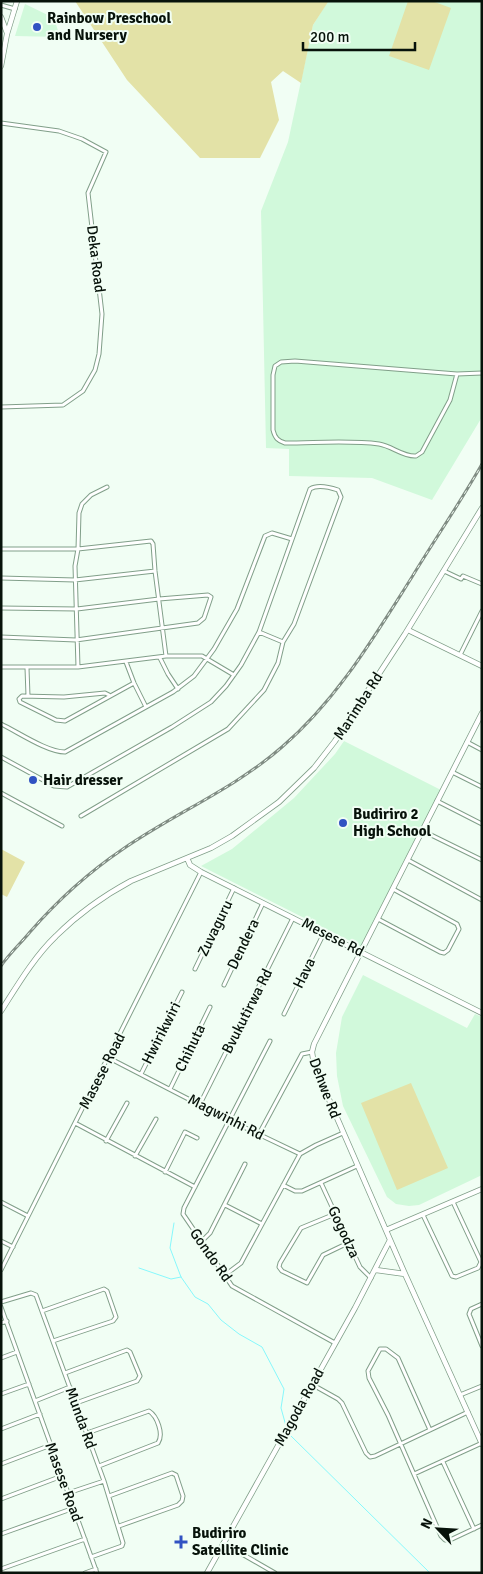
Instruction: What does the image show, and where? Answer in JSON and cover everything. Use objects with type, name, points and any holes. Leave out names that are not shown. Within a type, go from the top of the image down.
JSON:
[{"type":"street","points":[[1,66],[7,34],[17,1]]},
{"type":"street","points":[[1,5],[15,10]]},
{"type":"street","points":[[1,17],[7,34]]},
{"type":"street","name":"Deka Road","points":[[1,123],[59,131],[106,152],[88,193],[102,314],[100,345],[95,370],[83,391],[63,405],[1,407]]},
{"type":"street","points":[[457,374],[450,400],[422,452],[416,456],[408,455],[383,445],[368,443],[285,443],[274,436],[274,375],[275,366],[281,362],[295,361],[457,374],[482,373]]},
{"type":"street","points":[[1,757],[54,786],[70,786],[140,746],[204,706],[218,695],[234,675],[259,632],[310,488],[325,486],[338,490],[340,497],[292,630],[283,642],[278,664],[264,690],[228,729],[81,816]]},
{"type":"street","points":[[78,667],[75,580],[79,514],[82,504],[92,495],[107,487]]},
{"type":"street","name":"Marimba Rd","points":[[1,1011],[41,953],[55,936],[71,922],[120,887],[141,876],[217,846],[279,802],[314,768],[335,741],[408,630],[482,508]]},
{"type":"street","points":[[1,724],[43,745],[63,752],[178,689],[194,676],[208,660],[237,609],[265,536],[272,533],[292,539]]},
{"type":"street","points":[[1,549],[78,549],[150,541],[153,544],[166,656]]},
{"type":"street","points":[[444,570],[461,579],[463,576],[482,584]]},
{"type":"street","points":[[1,578],[75,580],[155,571]]},
{"type":"street","points":[[1,608],[77,609],[159,599],[211,596],[204,618],[200,622],[76,640],[1,637]]},
{"type":"street","points":[[460,655],[482,611]]},
{"type":"street","points":[[408,630],[482,666]]},
{"type":"street","points":[[259,632],[283,642]]},
{"type":"street","points":[[1,667],[78,667],[166,656],[198,656],[234,675]]},
{"type":"street","points":[[160,658],[178,689]]},
{"type":"street","points":[[126,662],[146,708]]},
{"type":"street","points":[[27,668],[28,696]]},
{"type":"street","points":[[109,695],[104,693],[64,697],[22,696],[19,698],[20,702],[56,720],[65,721],[109,695],[134,683]]},
{"type":"street","name":"Dehwe Rd","points":[[482,713],[314,1044],[312,1052],[314,1065],[357,1166],[482,1444]]},
{"type":"street","points":[[467,742],[482,750]]},
{"type":"street","points":[[452,772],[482,787]]},
{"type":"street","points":[[1,793],[62,826]]},
{"type":"street","points":[[437,801],[482,824]]},
{"type":"street","points":[[422,831],[482,860]]},
{"type":"street","name":"Mesese Rd","points":[[188,858],[190,864],[202,872],[482,1013]]},
{"type":"street","points":[[408,860],[482,900]]},
{"type":"street","name":"Masese Road","points":[[1,1270],[202,872]]},
{"type":"street","name":"Zuvaguru","points":[[195,969],[234,888]]},
{"type":"street","points":[[378,919],[444,953],[448,950],[459,929],[457,924],[393,889]]},
{"type":"street","name":"Dendera","points":[[224,984],[263,902]]},
{"type":"street","name":"Bvukutirwa Rd","points":[[200,1104],[293,918]]},
{"type":"street","name":"Hava","points":[[284,1014],[324,933]]},
{"type":"street","name":"Hwirikwiri","points":[[141,1074],[182,992]]},
{"type":"street","name":"Chihuta","points":[[170,1089],[210,1007]]},
{"type":"street","name":"Gondo Rd","points":[[270,1040],[182,1214],[226,1275],[229,1282],[236,1289],[334,1343]]},
{"type":"street","points":[[259,1134],[302,1054],[312,1052]]},
{"type":"street","name":"Magwinhi Rd","points":[[109,1058],[229,1120],[300,1154]]},
{"type":"street","points":[[106,1141],[127,1103]]},
{"type":"street","points":[[135,1156],[156,1119]]},
{"type":"street","points":[[75,1123],[194,1187]]},
{"type":"street","points":[[165,1172],[186,1132],[198,1138]]},
{"type":"street","points":[[226,1275],[242,1263],[300,1154],[343,1133]]},
{"type":"street","points":[[201,1242],[210,1232],[245,1164]]},
{"type":"street","points":[[283,1185],[300,1192],[357,1166]]},
{"type":"street","name":"Gogodza","points":[[321,1183],[360,1267],[371,1278]]},
{"type":"street","points":[[386,1230],[482,1189]]},
{"type":"street","points":[[1,1202],[28,1216]]},
{"type":"street","points":[[423,1215],[452,1276],[456,1277],[478,1268],[481,1262],[453,1202]]},
{"type":"street","points":[[224,1205],[262,1224]]},
{"type":"street","points":[[335,1214],[300,1229],[279,1268],[306,1282],[323,1255],[348,1242]]},
{"type":"street","name":"Magoda Road","points":[[207,1573],[376,1270],[390,1240]]},
{"type":"street","points":[[1,1241],[13,1248]]},
{"type":"street","points":[[376,1270],[405,1274]]},
{"type":"street","points":[[42,1311],[104,1289],[107,1291],[116,1317],[114,1321],[53,1341]]},
{"type":"street","name":"Munda Rd","points":[[1,1302],[34,1294],[99,1466],[123,1541],[122,1546],[91,1557]]},
{"type":"street","points":[[482,1304],[471,1309],[468,1314],[482,1346]]},
{"type":"street","name":"Masese Road","points":[[1,1307],[96,1571]]},
{"type":"street","points":[[1,1324],[6,1321]]},
{"type":"street","points":[[430,1430],[398,1358],[390,1351],[380,1349],[370,1365],[368,1375],[443,1539],[450,1540],[482,1525]]},
{"type":"street","points":[[65,1373],[127,1350],[130,1352],[140,1376],[138,1381],[76,1403]]},
{"type":"street","points":[[1,1358],[17,1352]]},
{"type":"street","points":[[1,1394],[29,1384]]},
{"type":"street","points":[[313,1384],[342,1403],[368,1456],[374,1456],[468,1412]]},
{"type":"street","points":[[460,1395],[482,1386]]},
{"type":"street","points":[[35,1401],[70,1387]]},
{"type":"street","points":[[87,1434],[149,1411],[153,1413],[159,1428],[161,1437],[158,1443],[99,1466]]},
{"type":"street","points":[[1,1429],[40,1414]]},
{"type":"street","points":[[414,1474],[482,1444]]},
{"type":"street","points":[[1,1464],[51,1445]]},
{"type":"street","points":[[443,1462],[474,1528]]},
{"type":"street","points":[[109,1496],[172,1473],[176,1475],[183,1496],[182,1501],[178,1505],[119,1526]]},
{"type":"street","points":[[1,1499],[62,1476]]},
{"type":"street","points":[[68,1492],[104,1481]]},
{"type":"street","points":[[1,1534],[74,1508]]},
{"type":"street","points":[[1,1568],[85,1538]]},
{"type":"street","points":[[223,1543],[275,1573]]},
{"type":"street","points":[[85,1573],[96,1571]]},
{"type":"shaded area","points":[[75,1],[328,2],[313,25],[301,83],[283,71],[271,82],[279,120],[260,158],[200,158],[127,80]]},
{"type":"shaded area","points":[[328,1],[482,1],[482,417],[432,500],[372,478],[289,476],[289,449],[266,448],[261,211],[288,142],[313,25]]},
{"type":"shaded area","points":[[408,1],[432,1],[451,8],[429,70],[389,56]]},
{"type":"shaded area","name":"Rainbow Preschool and Nursery","points":[[25,4],[54,18],[60,37],[15,36]]},
{"type":"shaded area","name":"Budiriro 2 High School","points":[[344,741],[441,790],[362,947],[201,866],[232,849],[294,798],[335,754]]},
{"type":"shaded area","points":[[1,849],[25,862],[7,897],[1,894]]},
{"type":"shaded area","points":[[363,975],[467,1028],[475,1014],[482,1017],[482,1175],[419,1205],[396,1204],[387,1197],[343,1106],[337,1076],[336,1053],[342,1017]]},
{"type":"shaded area","points":[[411,1083],[448,1168],[397,1190],[361,1103]]},
{"type":"waterway","points":[[174,1223],[170,1248],[181,1277],[195,1297],[208,1304],[221,1320],[239,1334],[262,1347],[284,1389],[281,1408],[286,1426]]},
{"type":"waterway","points":[[139,1268],[171,1279],[181,1277]]},
{"type":"waterway","points":[[290,1435],[430,1573]]},
{"type":"railway","points":[[1,966],[51,909],[98,867],[143,836],[244,776],[264,762],[302,729],[337,688],[369,645],[482,464]]},
{"type":"place","name":"Rainbow Preschool and Nursery","points":[[37,27]]},
{"type":"place","name":"Hair dresser","points":[[33,780]]},
{"type":"place","name":"Budiriro 2 High School","points":[[343,823]]},
{"type":"place","name":"Budiriro Satellite Clinic","points":[[181,1542]]}]
